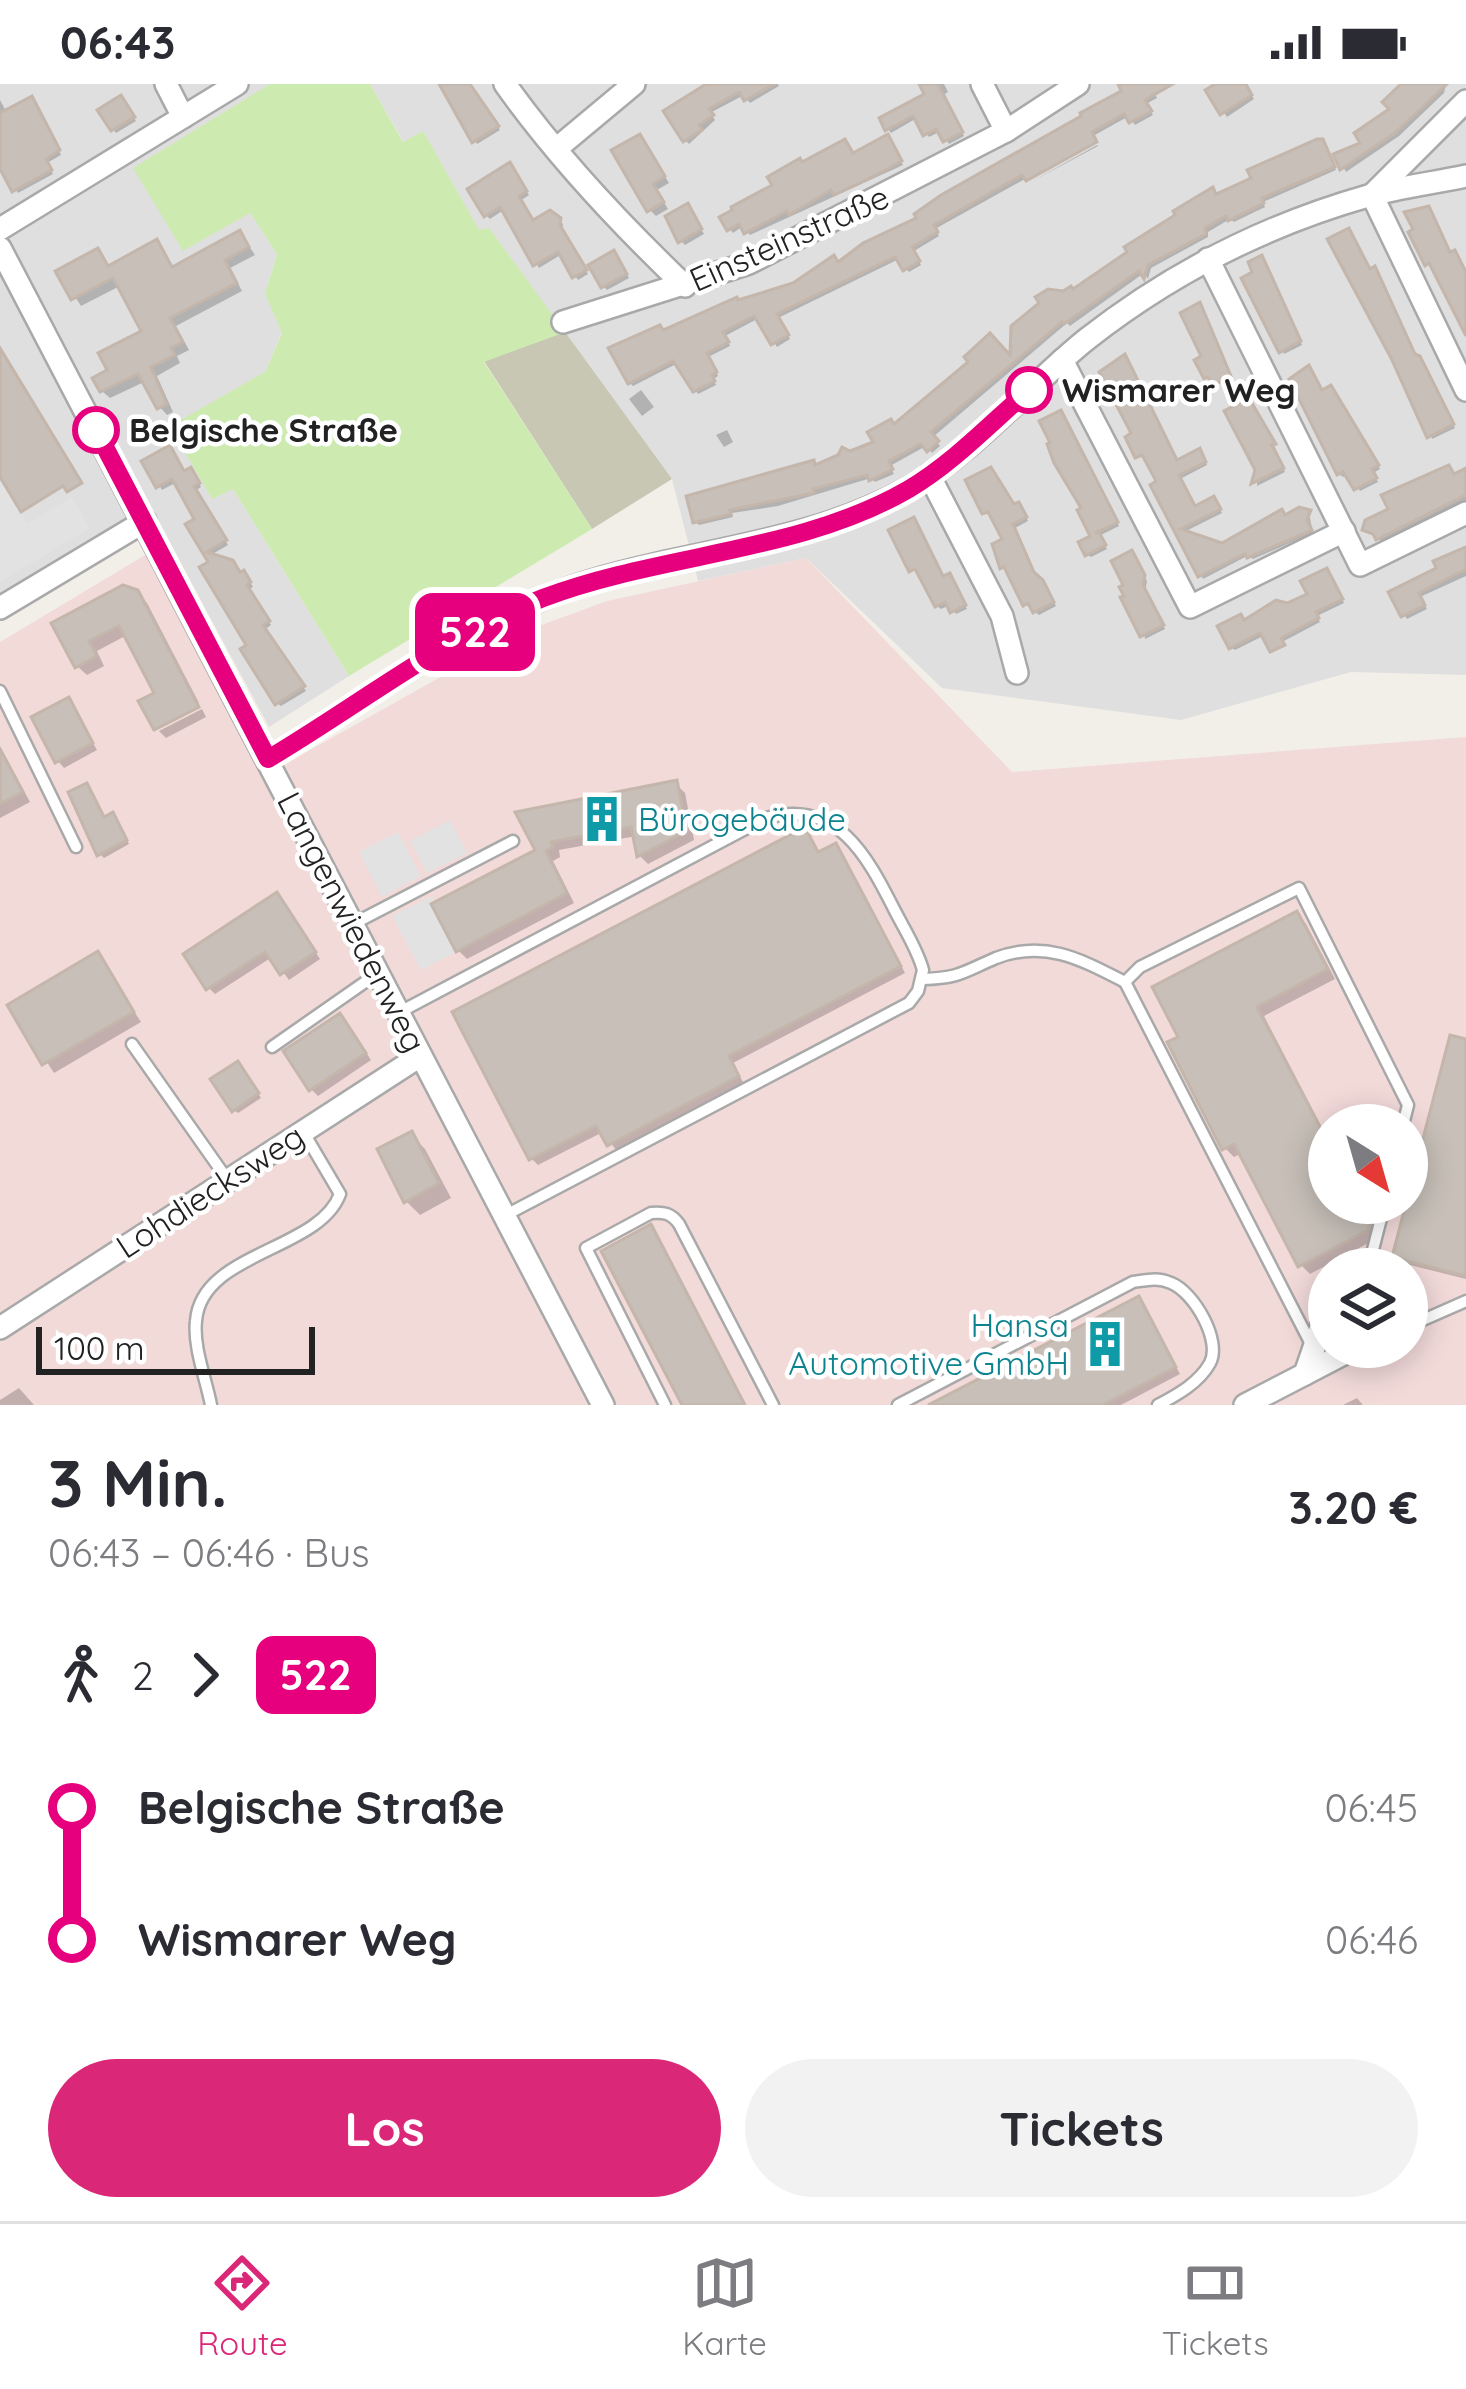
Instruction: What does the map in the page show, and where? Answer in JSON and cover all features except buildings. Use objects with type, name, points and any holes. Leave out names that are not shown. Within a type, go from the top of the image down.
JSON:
[{"type":"street","points":[[166,84],[183,117]]},
{"type":"street","points":[[0,230],[237,84]]},
{"type":"street","points":[[505,84],[556,149],[685,286]]},
{"type":"street","points":[[556,149],[634,84]]},
{"type":"street","points":[[982,84],[1006,131]]},
{"type":"street","name":"Einsteinstraße","points":[[563,322],[749,263],[1006,131],[1078,84]]},
{"type":"street","points":[[1372,195],[1466,101]]},
{"type":"street","points":[[268,759],[507,613],[583,584],[864,511],[928,476],[1090,337],[1208,259],[1308,215],[1372,195],[1466,176]]},
{"type":"street","points":[[1372,195],[1466,390]]},
{"type":"street","name":"Langenwiedenweg","points":[[0,248],[603,1405]]},
{"type":"street","points":[[1208,259],[1360,565],[1466,513]]},
{"type":"street","points":[[1062,360],[1190,607],[1343,531]]},
{"type":"street","points":[[928,476],[1001,616],[1017,673]]},
{"type":"street","points":[[0,608],[145,521]]},
{"type":"street","name":"Lohdiecksweg","points":[[0,1328],[420,1056]]},
{"type":"street","points":[[1305,1374],[1308,1365]]},
{"type":"street","points":[[1245,1405],[1317,1368]]},
{"type":"lane","points":[[0,691],[76,847]]},
{"type":"lane","points":[[398,1013],[766,818],[792,812],[830,824],[862,851],[920,961],[923,979],[902,1008],[504,1216]]},
{"type":"lane","points":[[352,924],[513,841]]},
{"type":"lane","points":[[1125,982],[1140,967],[1299,888],[1407,1104]]},
{"type":"lane","points":[[923,979],[957,978],[996,958],[1023,950],[1050,950],[1078,958],[1125,982],[1308,1336]]},
{"type":"lane","points":[[272,1047],[378,973]]},
{"type":"lane","points":[[132,1044],[227,1179]]},
{"type":"lane","points":[[211,1405],[195,1327],[198,1305],[208,1290],[235,1269],[316,1224],[334,1208],[340,1194],[302,1130]]},
{"type":"lane","points":[[665,1405],[586,1248],[662,1212],[679,1225],[773,1405]]},
{"type":"lane","points":[[898,1405],[1133,1282],[1154,1279],[1175,1284],[1192,1300],[1214,1344],[1213,1360],[1199,1377],[1158,1405]]},
{"type":"lane","points":[[1428,1318],[1466,1301]]},
{"type":"shaded area","points":[[0,84],[270,84],[134,168],[250,213],[277,254],[265,294],[282,332],[265,372],[233,489],[349,676],[269,727],[151,508],[0,597]]},
{"type":"shaded area","points":[[370,84],[1466,84],[1466,675],[1351,672],[1181,720],[942,688],[806,558],[698,581],[672,479],[479,231],[423,132],[404,143]]},
{"type":"shaded area","points":[[565,332],[672,479],[592,529],[484,361]]},
{"type":"shaded area","points":[[0,477],[28,523],[72,497],[90,528],[0,582]]},
{"type":"shaded area","points":[[147,554],[262,777],[517,634],[607,601],[806,558],[1012,772],[1466,737],[1466,1405],[0,1405],[0,642]]},
{"type":"shaded area","points":[[450,820],[467,853],[427,873],[410,841]]},
{"type":"shaded area","points":[[398,832],[421,876],[382,897],[359,852]]},
{"type":"shaded area","points":[[432,896],[456,952],[421,970],[392,916]]},
{"type":"green space","points":[[270,84],[370,84],[403,142],[423,131],[479,230],[489,228],[565,332],[484,362],[592,529],[349,676],[233,489],[212,499],[170,426],[265,372],[282,333],[265,294],[277,254],[250,213],[183,251],[133,168]]},
{"type":"bus line","name":"522","points":[[96,430],[268,759],[507,613],[545,597],[864,511],[928,476],[1029,390]]},
{"type":"place","name":"Wismarer Weg","points":[[1029,390]]},
{"type":"place","name":"Belgische Straße","points":[[96,430]]},
{"type":"place","name":"Bürogebäude","points":[[602,819]]},
{"type":"place","name":"Hansa Automotive GmbH","points":[[1105,1344]]}]
